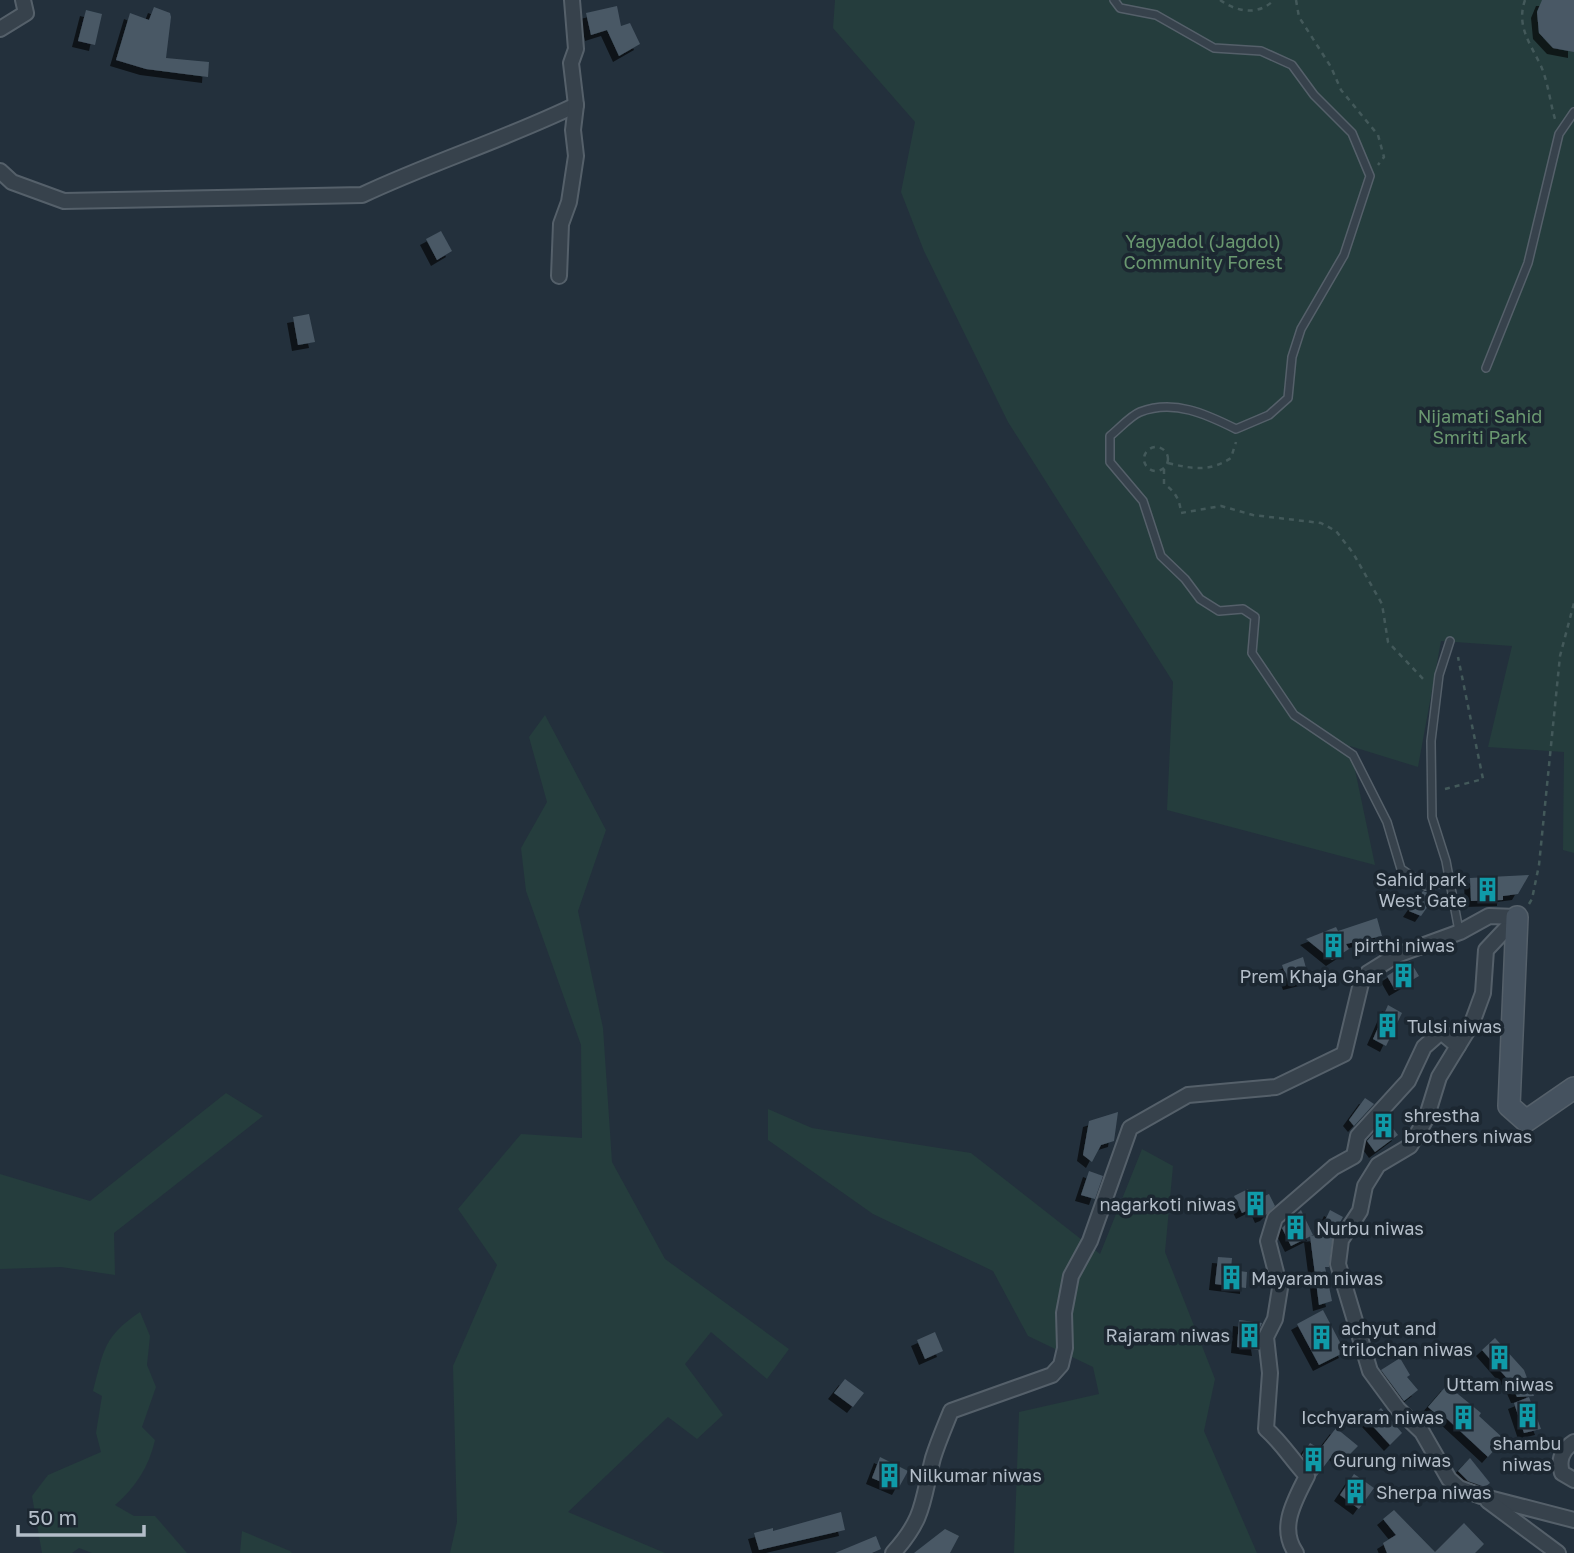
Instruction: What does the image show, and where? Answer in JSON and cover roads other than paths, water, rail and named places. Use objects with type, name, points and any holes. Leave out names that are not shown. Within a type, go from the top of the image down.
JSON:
[{"type":"street","points":[[0,29],[26,13],[23,0]]},
{"type":"street","points":[[559,276],[561,224],[574,180],[576,105],[571,63],[576,49],[572,0]]},
{"type":"street","points":[[0,171],[12,182],[64,201],[362,195],[398,178],[517,134],[576,105]]},
{"type":"street","points":[[893,1553],[915,1527],[926,1498],[933,1457],[951,1411],[963,1404],[1052,1375],[1061,1365],[1065,1348],[1063,1313],[1070,1276],[1090,1241],[1130,1128],[1188,1094],[1276,1087],[1344,1054],[1361,983],[1368,973],[1397,956],[1460,932],[1489,916],[1517,917]]},
{"type":"street","points":[[1517,917],[1486,950],[1483,993],[1472,1023],[1439,1077],[1426,1119],[1410,1146],[1378,1165],[1365,1186],[1360,1211],[1341,1240],[1338,1264],[1370,1371],[1398,1409],[1422,1432],[1449,1479],[1459,1488],[1481,1496],[1574,1520]]},
{"type":"street","points":[[1517,917],[1509,1106],[1526,1121],[1574,1088]]},
{"type":"street","points":[[1296,1553],[1288,1541],[1289,1515],[1307,1476],[1291,1459],[1281,1441],[1266,1429],[1270,1373],[1266,1337],[1275,1319],[1280,1288],[1268,1241],[1275,1218],[1334,1167],[1354,1156],[1358,1136],[1408,1081],[1424,1047],[1441,1032],[1458,1046]]},
{"type":"street","points":[[1574,1442],[1564,1448],[1560,1464],[1562,1473],[1574,1480]]},
{"type":"street","points":[[1481,1496],[1558,1553]]},
{"type":"lane","points":[[1114,0],[1120,8],[1156,15],[1214,48],[1261,51],[1293,65],[1314,95],[1352,133],[1370,176],[1344,255],[1301,329],[1292,357],[1288,397],[1269,415],[1236,429],[1213,417],[1176,406],[1139,412],[1110,436],[1110,462],[1143,501],[1161,556],[1185,579],[1200,599],[1219,611],[1243,609],[1255,617],[1252,653],[1294,715],[1353,755],[1387,822],[1401,869],[1426,886],[1450,881]]},
{"type":"lane","points":[[1486,368],[1528,263],[1559,134],[1574,112]]},
{"type":"lane","points":[[1450,641],[1439,675],[1432,741],[1432,817],[1450,881],[1460,932]]},
{"type":"place","name":"Sahid park West Gate","points":[[1487,889]]},
{"type":"place","name":"pirthi niwas","points":[[1334,945]]},
{"type":"place","name":"Prem Khaja Ghar","points":[[1403,976]]},
{"type":"place","name":"Tulsi niwas","points":[[1387,1026]]},
{"type":"place","name":"shrestha brothers niwas","points":[[1384,1125]]},
{"type":"place","name":"nagarkoti niwas","points":[[1256,1204]]},
{"type":"place","name":"Nurbu niwas","points":[[1296,1228]]},
{"type":"place","name":"Mayaram niwas","points":[[1231,1278]]},
{"type":"place","name":"Rajaram niwas","points":[[1250,1335]]},
{"type":"place","name":"achyut and trilochan niwas","points":[[1321,1338]]},
{"type":"place","name":"Uttam niwas","points":[[1500,1357]]},
{"type":"place","name":"shambu niwas","points":[[1527,1416]]},
{"type":"place","name":"Icchyaram niwas","points":[[1464,1417]]},
{"type":"place","name":"Gurung niwas","points":[[1313,1460]]},
{"type":"place","name":"Nilkumar niwas","points":[[889,1475]]},
{"type":"place","name":"Sherpa niwas","points":[[1356,1492]]},
{"type":"park label","name":"Yagyadol (Jagdol) Community Forest","points":[[1203,251]]},
{"type":"park label","name":"Nijamati Sahid Smriti Park","points":[[1480,426]]}]
